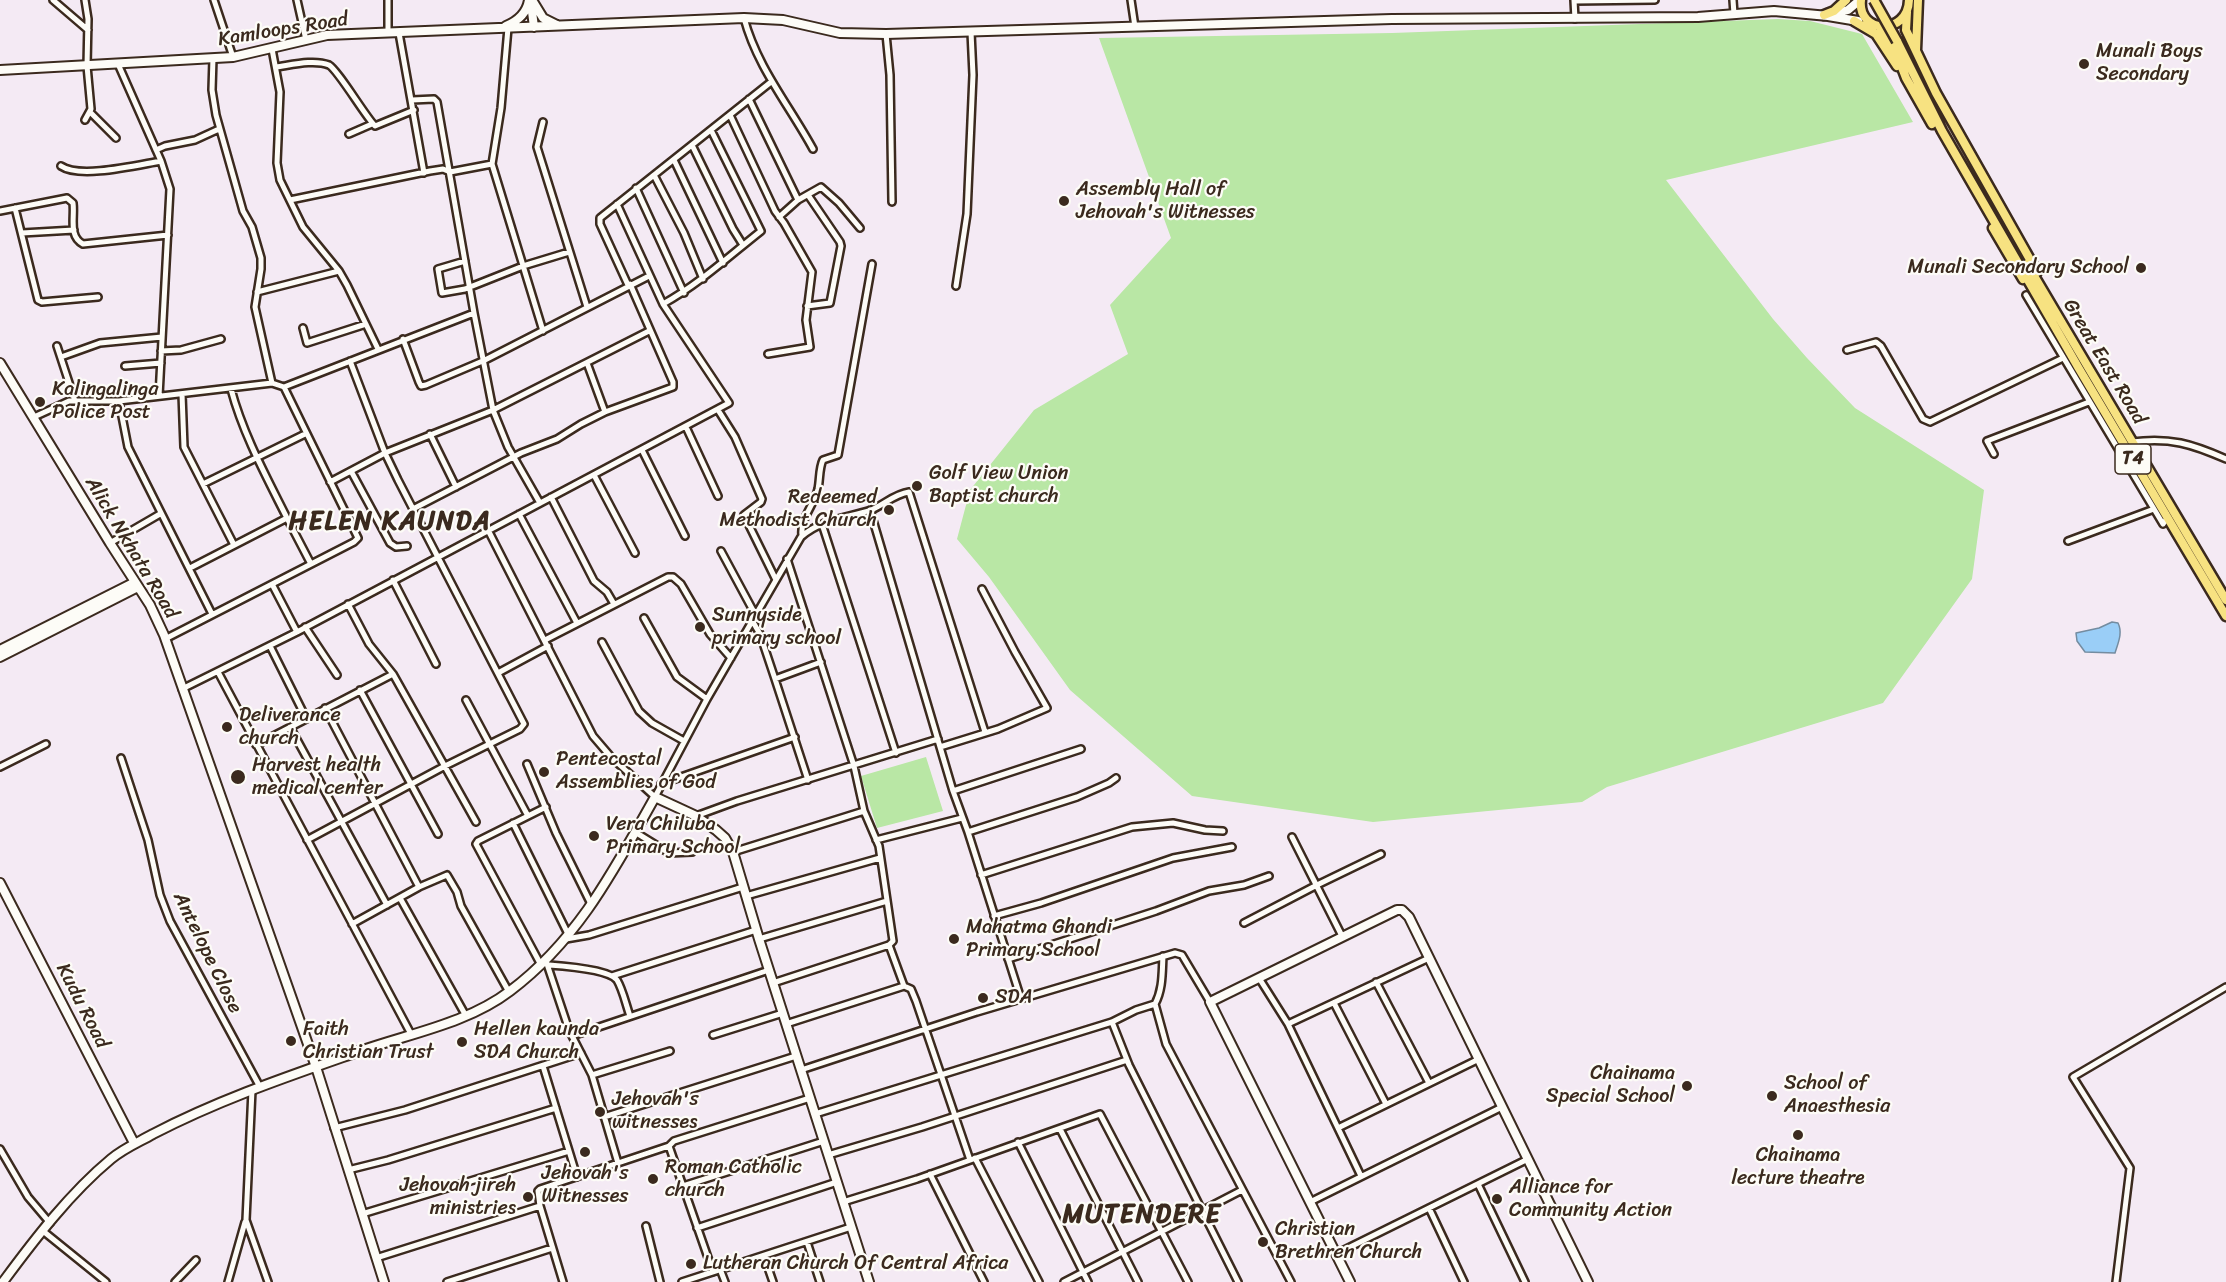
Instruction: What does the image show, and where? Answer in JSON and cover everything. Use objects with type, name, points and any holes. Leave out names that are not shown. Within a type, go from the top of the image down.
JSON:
[{"type":"main road","points":[[531,0],[543,18],[558,26]]},
{"type":"main road","points":[[531,0],[534,27]]},
{"type":"main road","points":[[496,28],[516,22],[524,14],[531,0]]},
{"type":"main road","points":[[1826,16],[1846,0]]},
{"type":"main road","name":"Kamloops Road","points":[[1826,16],[1848,10],[1860,0]]},
{"type":"main road","points":[[1860,0],[1863,15],[1880,27],[1896,24],[1907,12]]},
{"type":"main road","name":"Great East Road","points":[[1874,0],[1899,40],[2226,616]]},
{"type":"main road","name":"Great East Road","points":[[1880,0],[1899,40]]},
{"type":"main road","name":"Great East Road","points":[[1909,0],[1906,30],[1935,93],[1976,167],[2034,263],[2044,298]]},
{"type":"main road","points":[[1916,51],[1918,0]]},
{"type":"main road","name":"Kamloops Road","points":[[0,70],[233,57],[327,35],[744,18],[783,20],[851,34],[1392,19],[1698,17],[1784,11],[1870,22]]},
{"type":"main road","points":[[1854,21],[1876,34],[1906,78]]},
{"type":"main road","name":"Great East Road","points":[[1880,27],[1896,52],[1906,78],[2020,274],[2044,298],[2226,600]]},
{"type":"main road","name":"Alick Nkhata Road","points":[[0,363],[154,611],[316,1067],[384,1282]]},
{"type":"main road","points":[[0,650],[137,585]]},
{"type":"main road","points":[[0,657],[137,585]]},
{"type":"main road","points":[[3,1282],[50,1223],[111,1159],[134,1143],[200,1111],[256,1088],[466,1016],[509,992],[545,964],[568,938],[655,797],[696,816],[721,833],[733,852],[869,1282]]},
{"type":"main road","name":"Kudu Road","points":[[0,883],[134,1143]]},
{"type":"main road","points":[[1350,1282],[1210,1002],[1393,911],[1402,910],[1409,917],[1588,1282]]},
{"type":"street","points":[[53,0],[88,30]]},
{"type":"street","points":[[85,0],[90,112],[85,120]]},
{"type":"street","points":[[214,0],[233,57]]},
{"type":"street","points":[[297,0],[306,40]]},
{"type":"street","points":[[388,0],[388,33]]},
{"type":"street","points":[[1131,0],[1135,27]]},
{"type":"street","points":[[1575,19],[1574,0],[1655,0]]},
{"type":"street","points":[[1733,0],[1734,14]]},
{"type":"street","points":[[744,18],[771,82],[813,149]]},
{"type":"street","points":[[508,28],[501,108],[492,164],[543,331]]},
{"type":"street","points":[[957,286],[967,214],[974,75],[971,32]]},
{"type":"street","points":[[399,33],[424,173]]},
{"type":"street","points":[[886,34],[890,75],[892,202]]},
{"type":"street","points":[[272,49],[280,102],[277,169],[303,227],[339,271],[378,349]]},
{"type":"street","points":[[213,58],[213,103],[219,129],[243,211],[252,227],[261,258],[255,300],[256,316],[272,383]]},
{"type":"street","points":[[276,67],[321,63],[330,66],[368,114],[372,124]]},
{"type":"street","points":[[118,64],[161,161],[170,189],[159,396]]},
{"type":"street","points":[[413,509],[513,458],[557,439],[605,412],[669,389],[674,385],[599,222],[600,218],[771,82]]},
{"type":"street","points":[[412,100],[434,99],[437,102],[474,313],[494,410],[513,458],[540,502]]},
{"type":"street","points":[[749,99],[798,200]]},
{"type":"street","points":[[349,134],[414,110]]},
{"type":"street","points":[[90,112],[116,138]]},
{"type":"street","points":[[730,115],[779,217],[812,272],[806,320],[810,347],[768,354]]},
{"type":"street","points":[[543,122],[537,147],[587,307]]},
{"type":"street","points":[[156,150],[195,140],[219,129]]},
{"type":"street","points":[[663,304],[684,293],[703,279],[761,231],[711,130]]},
{"type":"street","points":[[692,145],[743,245]]},
{"type":"street","points":[[674,160],[723,263]]},
{"type":"street","points":[[61,166],[81,172],[161,161]]},
{"type":"street","points":[[290,200],[443,169],[450,172],[492,164]]},
{"type":"street","points":[[654,175],[684,233],[703,279]]},
{"type":"street","points":[[779,217],[798,200],[820,187],[860,228]]},
{"type":"street","points":[[636,188],[684,293]]},
{"type":"street","points":[[807,306],[830,303],[841,246],[808,195]]},
{"type":"street","points":[[0,211],[68,198],[73,203],[75,238],[83,244],[168,235]]},
{"type":"street","points":[[182,689],[297,632],[729,403],[663,304],[617,204]]},
{"type":"street","points":[[15,208],[39,301],[98,297]]},
{"type":"street","points":[[22,233],[74,230]]},
{"type":"street","points":[[465,261],[438,268],[442,293],[470,287],[523,266],[569,252]]},
{"type":"street","points":[[802,536],[803,523],[814,503],[818,488],[821,464],[823,460],[838,455],[872,264]]},
{"type":"street","points":[[257,292],[339,271]]},
{"type":"street","points":[[402,339],[421,386],[484,360],[649,276]]},
{"type":"street","points":[[2026,295],[2163,524],[2168,517]]},
{"type":"street","points":[[33,417],[62,404],[75,401],[119,400],[272,383],[284,387],[402,339],[474,313]]},
{"type":"street","points":[[303,328],[307,343],[366,324]]},
{"type":"street","points":[[330,482],[385,453],[494,410],[650,331]]},
{"type":"street","points":[[61,357],[100,343],[162,337]]},
{"type":"street","points":[[161,351],[181,350],[220,339]]},
{"type":"street","points":[[1847,350],[1876,342],[1881,346],[1923,419],[1930,422],[2063,358]]},
{"type":"street","points":[[57,346],[75,401]]},
{"type":"street","points":[[307,840],[445,766],[520,729],[524,724],[385,453],[350,361]]},
{"type":"street","points":[[125,366],[161,363]]},
{"type":"street","points":[[587,363],[605,412]]},
{"type":"street","points":[[165,639],[358,538],[305,434],[284,387]]},
{"type":"street","points":[[231,389],[239,417],[256,458],[311,564]]},
{"type":"street","points":[[182,394],[184,447],[234,545]]},
{"type":"street","points":[[119,400],[128,447],[212,614]]},
{"type":"street","points":[[1994,454],[1987,441],[2089,402]]},
{"type":"street","points":[[718,410],[735,437],[762,499],[744,515],[776,580]]},
{"type":"street","points":[[686,427],[718,496]]},
{"type":"street","points":[[203,484],[305,434]]},
{"type":"street","points":[[430,434],[456,487]]},
{"type":"street","points":[[2132,442],[2158,439],[2200,448],[2226,459]]},
{"type":"street","points":[[642,450],[685,536]]},
{"type":"street","points":[[351,471],[390,543],[396,547],[407,546]]},
{"type":"street","points":[[594,475],[635,553]]},
{"type":"street","points":[[488,530],[593,736],[611,757],[655,797],[707,699],[802,536],[822,524],[870,510],[895,496],[909,492],[985,732]]},
{"type":"street","points":[[551,497],[594,581],[607,592],[615,604]]},
{"type":"street","points":[[2068,541],[2154,509]]},
{"type":"street","points":[[870,510],[953,791],[1021,999]]},
{"type":"street","points":[[110,543],[160,514]]},
{"type":"street","points":[[519,514],[577,623]]},
{"type":"street","points":[[189,568],[287,518]]},
{"type":"street","points":[[822,524],[896,753]]},
{"type":"street","points":[[721,551],[760,634],[808,780]]},
{"type":"street","points":[[773,983],[890,945],[893,940],[876,840],[864,811],[854,766],[787,559]]},
{"type":"street","points":[[498,673],[577,623],[663,579],[673,577],[681,584],[710,634],[731,658]]},
{"type":"street","points":[[393,580],[436,664]]},
{"type":"street","points":[[272,584],[297,632]]},
{"type":"street","points":[[940,747],[1016,722],[1047,708],[982,589]]},
{"type":"street","points":[[348,604],[369,644],[393,674],[476,822]]},
{"type":"street","points":[[644,618],[677,677],[707,699]]},
{"type":"street","points":[[305,627],[337,675]]},
{"type":"street","points":[[602,642],[639,711],[652,723],[684,741]]},
{"type":"street","points":[[270,646],[306,718]]},
{"type":"street","points":[[775,679],[820,662]]},
{"type":"street","points":[[218,672],[411,1034]]},
{"type":"street","points":[[256,745],[393,674]]},
{"type":"street","points":[[360,690],[438,834]]},
{"type":"street","points":[[466,700],[528,816]]},
{"type":"street","points":[[325,708],[419,887]]},
{"type":"street","points":[[290,727],[387,904]]},
{"type":"street","points":[[661,784],[795,737]]},
{"type":"street","points":[[696,816],[938,739]]},
{"type":"street","points":[[0,767],[46,744]]},
{"type":"street","points":[[953,791],[1080,748]]},
{"type":"street","name":"Antelope Close","points":[[121,758],[148,840],[160,895],[170,921],[256,1088]]},
{"type":"street","points":[[527,764],[556,833],[591,904]]},
{"type":"street","points":[[968,832],[1077,798],[1116,778]]},
{"type":"street","points":[[546,807],[476,844],[545,964],[572,1036],[592,1076],[618,1163]]},
{"type":"street","points":[[733,852],[864,811]]},
{"type":"street","points":[[876,840],[962,818]]},
{"type":"street","points":[[513,823],[568,938],[589,935],[743,887]]},
{"type":"street","points":[[981,875],[1132,827],[1173,823],[1205,830],[1223,831]]},
{"type":"street","points":[[635,832],[669,853],[692,852]]},
{"type":"street","points":[[1292,837],[1342,936]]},
{"type":"street","points":[[994,916],[1041,903],[1173,858],[1232,848]]},
{"type":"street","points":[[1244,923],[1381,854]]},
{"type":"street","points":[[746,896],[880,858]]},
{"type":"street","points":[[352,924],[445,875],[449,877],[461,906],[509,992]]},
{"type":"street","points":[[1008,959],[1156,911],[1209,891],[1244,885],[1269,876]]},
{"type":"street","points":[[400,898],[466,1016]]},
{"type":"street","points":[[759,939],[886,901]]},
{"type":"street","points":[[545,964],[612,976],[756,930]]},
{"type":"street","points":[[890,945],[904,986]]},
{"type":"street","points":[[801,1070],[1021,999],[1175,953],[1182,955],[1210,1002]]},
{"type":"street","points":[[1162,956],[1162,983],[1155,1004],[1166,1044],[1291,1282]]},
{"type":"street","points":[[1287,1023],[1429,958]]},
{"type":"street","points":[[572,1036],[769,970]]},
{"type":"street","points":[[612,976],[618,982],[630,1016]]},
{"type":"street","points":[[1260,978],[1287,1023],[1361,1176]]},
{"type":"street","points":[[1376,982],[1429,1083]]},
{"type":"street","points":[[786,1024],[904,986],[911,989],[954,1116],[973,1159],[1039,1282]]},
{"type":"street","points":[[2116,1282],[2130,1168],[2073,1077],[2226,987]]},
{"type":"street","points":[[1334,1003],[1386,1104]]},
{"type":"street","points":[[815,1114],[1112,1022],[1136,1010],[1155,1004]]},
{"type":"street","points":[[713,1035],[783,1013]]},
{"type":"street","points":[[1112,1022],[1127,1060],[1238,1282]]},
{"type":"street","points":[[592,1076],[670,1051]]},
{"type":"street","points":[[334,1128],[405,1110],[581,1053]]},
{"type":"street","points":[[604,1118],[796,1056]]},
{"type":"street","points":[[1338,1128],[1479,1059]]},
{"type":"street","points":[[828,1155],[1127,1060]]},
{"type":"street","points":[[543,1066],[577,1177]]},
{"type":"street","points":[[228,1282],[246,1220],[256,1088]]},
{"type":"street","points":[[563,1282],[537,1195],[540,1189],[669,1146],[674,1141],[810,1098]]},
{"type":"street","points":[[1311,1202],[1502,1107]]},
{"type":"street","points":[[348,1170],[388,1160],[556,1108]]},
{"type":"street","points":[[843,1202],[1100,1114],[1188,1282]]},
{"type":"street","points":[[1060,1129],[1138,1282]]},
{"type":"street","points":[[683,1186],[824,1141]]},
{"type":"street","points":[[1018,1142],[1088,1282]]},
{"type":"street","points":[[669,1146],[712,1272]]},
{"type":"street","points":[[0,1149],[28,1197],[50,1223]]},
{"type":"street","points":[[362,1214],[569,1150]]},
{"type":"street","points":[[1336,1254],[1528,1159]]},
{"type":"street","points":[[930,1174],[984,1282]]},
{"type":"street","points":[[697,1228],[837,1182]]},
{"type":"street","points":[[1478,1184],[1525,1282]]},
{"type":"street","points":[[1064,1282],[1242,1190]]},
{"type":"street","points":[[376,1258],[540,1206]]},
{"type":"street","points":[[1428,1208],[1464,1282]]},
{"type":"street","points":[[246,1220],[268,1282]]},
{"type":"street","points":[[646,1226],[660,1282]]},
{"type":"street","points":[[682,1282],[851,1227]]},
{"type":"street","points":[[43,1231],[106,1282]]},
{"type":"street","points":[[807,1242],[820,1282]]},
{"type":"street","points":[[447,1282],[457,1281],[552,1248]]},
{"type":"street","points":[[764,1256],[773,1282]]},
{"type":"street","points":[[175,1282],[196,1260]]},
{"type":"street","points":[[720,1269],[725,1282]]},
{"type":"street","points":[[704,1275],[706,1282]]},
{"type":"green space","points":[[1778,19],[1810,21],[1862,34],[1913,122],[1666,180],[1773,319],[1855,408],[1984,490],[1972,579],[1883,703],[1607,787],[1582,802],[1373,822],[1192,796],[1070,690],[989,577],[957,539],[970,490],[1034,410],[1128,354],[1110,305],[1171,238],[1099,38],[1392,33]]},
{"type":"green space","points":[[926,757],[943,811],[877,828],[861,776]]},
{"type":"water","points":[[2112,622],[2118,623],[2120,630],[2115,653],[2085,652],[2077,641],[2076,633],[2099,628]]},
{"type":"place","name":"Munali Boys Secondary","points":[[2084,64]]},
{"type":"place","name":"Assembly Hall of Jehovah's Witnesses","points":[[1064,201]]},
{"type":"place","name":"Munali Secondary School","points":[[2141,268]]},
{"type":"place","name":"Kalingalinga Police Post","points":[[40,402]]},
{"type":"place","name":"Golf View Union Baptist church","points":[[917,486]]},
{"type":"place","name":"Redeemed Methodist Church","points":[[889,510]]},
{"type":"place","name":"Sunnyside primary school","points":[[700,627]]},
{"type":"place","name":"Deliverance church","points":[[227,727]]},
{"type":"place","name":"Pentecostal Assemblies of God","points":[[544,772]]},
{"type":"place","name":"Harvest health medical center","points":[[238,777]]},
{"type":"place","name":"Vera Chiluba Primary School","points":[[594,836]]},
{"type":"place","name":"Mahatma Ghandi Primary School","points":[[954,939]]},
{"type":"place","name":"SDA","points":[[983,998]]},
{"type":"place","name":"Faith Christian Trust","points":[[291,1041]]},
{"type":"place","name":"Hellen kaunda SDA Church","points":[[462,1042]]},
{"type":"place","name":"Chainama Special School","points":[[1687,1086]]},
{"type":"place","name":"School of Anaesthesia","points":[[1772,1096]]},
{"type":"place","name":"Jehovah's witnesses","points":[[600,1112]]},
{"type":"place","name":"Chainama lecture theatre","points":[[1798,1135]]},
{"type":"place","name":"Jehovah's Witnesses","points":[[585,1152]]},
{"type":"place","name":"Roman Catholic church","points":[[653,1179]]},
{"type":"place","name":"Jehovah jireh ministries","points":[[528,1197]]},
{"type":"place","name":"Alliance for Community Action","points":[[1497,1199]]},
{"type":"place","name":"Christian Brethren Church","points":[[1263,1242]]},
{"type":"place","name":"Lutheran Church Of Central Africa","points":[[691,1264]]},
{"type":"district","name":"HELEN KAUNDA","points":[[390,522]]},
{"type":"district","name":"MUTENDERE","points":[[1142,1215]]}]
